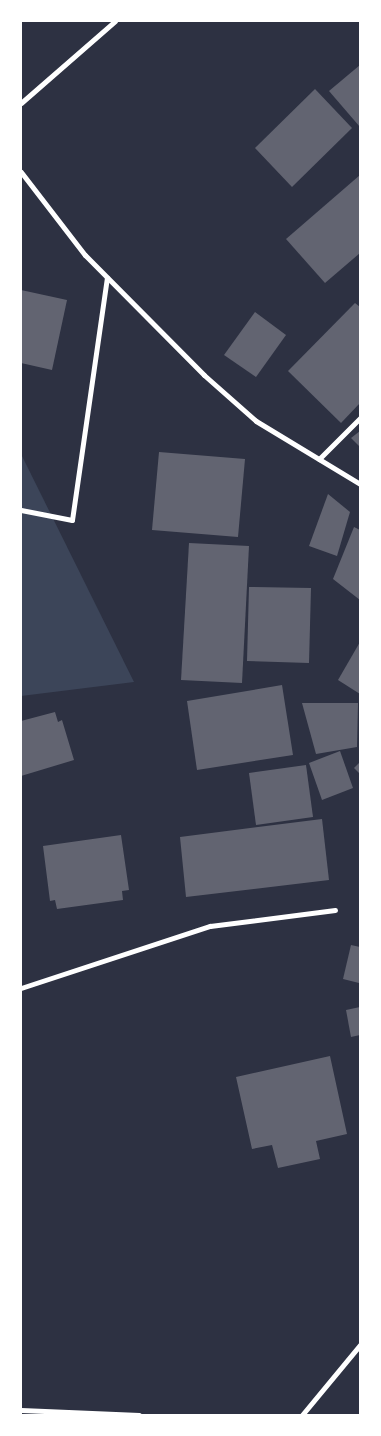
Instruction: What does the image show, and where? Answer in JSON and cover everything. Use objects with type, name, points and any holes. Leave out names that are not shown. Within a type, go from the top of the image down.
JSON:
[{"type":"street","points":[[21,103],[115,21]]},
{"type":"street","points":[[21,172],[107,278],[256,421],[360,484]]},
{"type":"street","points":[[21,510],[72,520],[107,278]]},
{"type":"street","points":[[319,459],[360,418]]},
{"type":"street","points":[[21,988],[210,926],[335,910]]},
{"type":"street","points":[[302,1415],[360,1345]]},
{"type":"street","points":[[21,1410],[139,1415]]},
{"type":"shaded area","points":[[21,454],[134,682],[21,696]]},
{"type":"building","points":[[360,65],[360,127],[329,91]]},
{"type":"building","points":[[315,89],[352,128],[292,187],[255,148]]},
{"type":"building","points":[[360,175],[360,253],[325,283],[286,239]]},
{"type":"building","points":[[21,290],[67,300],[52,370],[21,363]]},
{"type":"building","points":[[355,303],[360,307],[360,403],[341,423],[288,371]]},
{"type":"building","points":[[255,312],[286,335],[256,377],[224,355]]},
{"type":"building","points":[[360,431],[360,447],[351,438]]},
{"type":"building","points":[[159,452],[245,459],[238,537],[152,530]]},
{"type":"building","points":[[328,494],[350,512],[337,556],[309,546]]},
{"type":"building","points":[[354,527],[360,530],[360,600],[333,579]]},
{"type":"building","points":[[189,543],[249,546],[242,683],[181,680]]},
{"type":"building","points":[[249,587],[311,588],[309,663],[247,661]]},
{"type":"building","points":[[360,642],[360,694],[338,680]]},
{"type":"building","points":[[282,685],[293,755],[197,770],[187,701]]},
{"type":"building","points":[[302,703],[358,703],[357,747],[316,754]]},
{"type":"building","points":[[55,712],[58,722],[62,720],[74,760],[21,776],[21,721]]},
{"type":"building","points":[[340,751],[353,788],[322,800],[309,763]]},
{"type":"building","points":[[360,762],[360,774],[354,768]]},
{"type":"building","points":[[306,765],[313,817],[256,825],[249,773]]},
{"type":"building","points":[[322,819],[329,880],[186,897],[180,837]]},
{"type":"building","points":[[121,835],[129,890],[122,891],[123,900],[57,909],[55,900],[50,901],[43,846]]},
{"type":"building","points":[[351,945],[360,947],[359,983],[343,979]]},
{"type":"building","points":[[360,1007],[360,1035],[351,1037],[346,1010]]},
{"type":"building","points":[[330,1056],[347,1134],[316,1141],[320,1159],[278,1168],[272,1145],[252,1149],[236,1077]]}]
